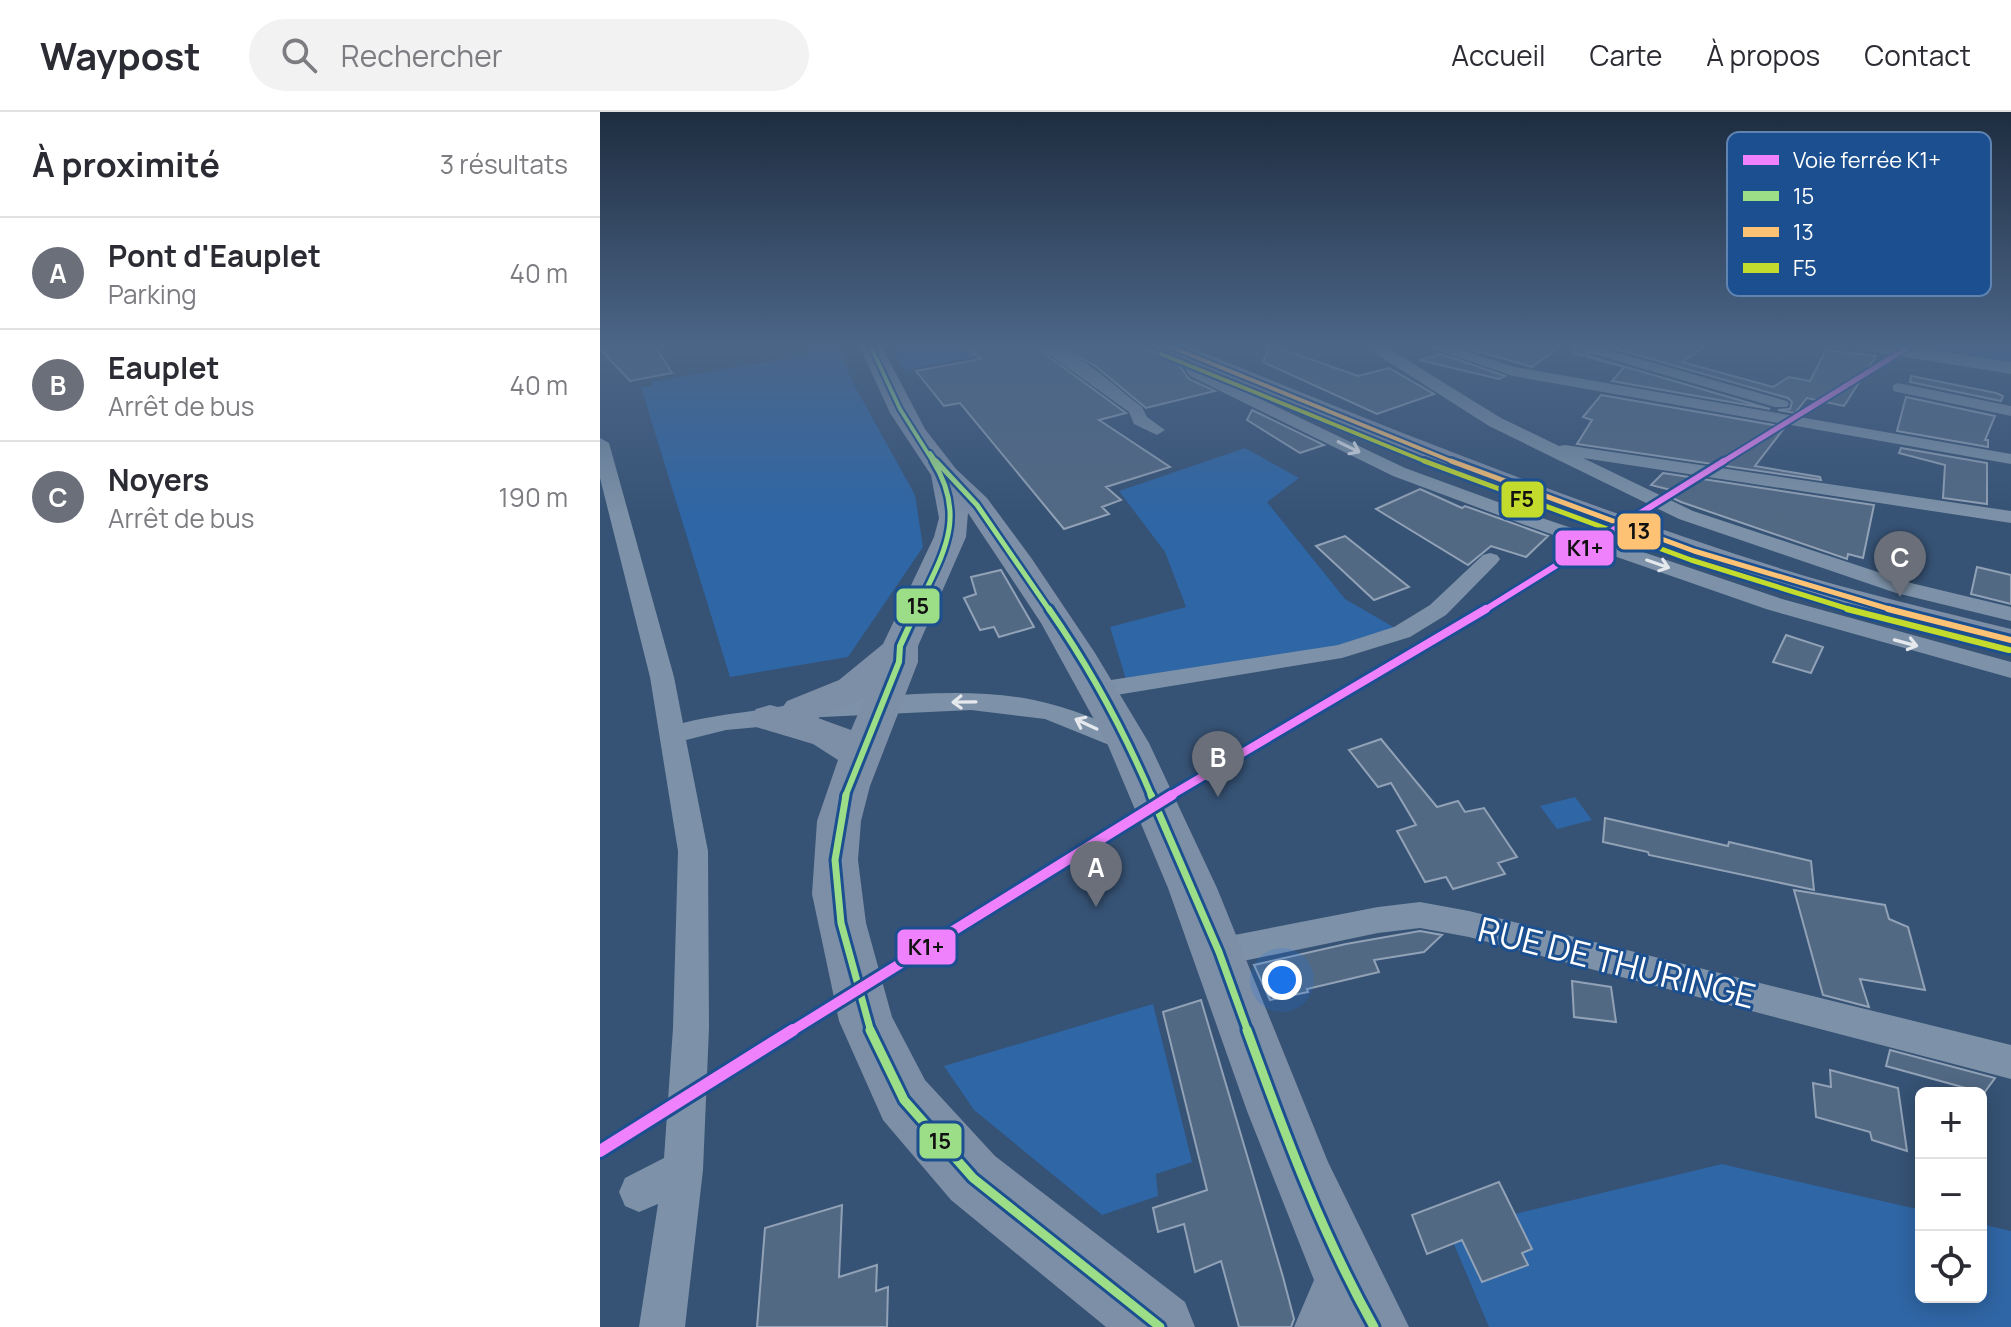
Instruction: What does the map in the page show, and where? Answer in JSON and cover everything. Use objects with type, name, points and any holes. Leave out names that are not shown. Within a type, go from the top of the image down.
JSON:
[{"type":"main road","points":[[897,402],[914,432],[945,474],[977,505],[1073,644],[1129,744],[1219,952],[1350,1312]]},
{"type":"main road","points":[[1294,402],[1535,509],[1774,577],[2010,623]]},
{"type":"main road","points":[[945,474],[954,518],[950,537],[900,646],[899,662],[859,754],[839,821],[836,894],[850,966],[866,1021],[904,1100],[973,1178],[1160,1327]]},
{"type":"main road","points":[[785,714],[824,704],[859,686],[900,646]]},
{"type":"main road","points":[[785,714],[859,754]]},
{"type":"street","points":[[1125,402],[1136,410],[1140,420],[1157,430]]},
{"type":"street","points":[[1463,402],[1495,422],[1686,515],[2010,623]]},
{"type":"street","points":[[1685,402],[2011,459]]},
{"type":"street","points":[[1771,402],[1851,425],[1858,432]]},
{"type":"street","points":[[1965,402],[2011,411]]},
{"type":"street","points":[[600,443],[662,677],[670,756],[693,851],[691,1028],[683,1170],[662,1327]]},
{"type":"street","points":[[1555,451],[1585,452],[2011,517]]},
{"type":"street","points":[[1535,509],[1774,604],[2011,670]]},
{"type":"street","points":[[1098,690],[1237,671],[1342,651],[1402,632],[1438,610],[1490,559]]},
{"type":"street","points":[[670,756],[726,721],[879,706],[984,702],[1041,708],[1072,717],[1129,744]]},
{"type":"street","name":"RUE DE THURINGE","points":[[1219,952],[1378,920],[1420,915],[1469,924],[2011,1062]]},
{"type":"street","points":[[639,1192],[683,1170]]},
{"type":"shaded area","points":[[646,402],[863,402],[915,495],[923,547],[848,657],[730,677]]},
{"type":"shaded area","points":[[1245,448],[1299,478],[1267,502],[1345,599],[1402,632],[1342,651],[1128,686],[1110,627],[1186,607],[1165,552],[1119,491]]},
{"type":"shaded area","points":[[1575,797],[1592,820],[1557,829],[1540,806]]},
{"type":"shaded area","points":[[1153,1004],[1192,1162],[1156,1174],[1158,1196],[1102,1215],[974,1110],[944,1066]]},
{"type":"shaded area","points":[[1722,1164],[1915,1209],[1915,1303],[1987,1303],[1987,1225],[2011,1231],[2011,1327],[1489,1327],[1448,1230]]},
{"type":"building","points":[[941,402],[1111,402],[1126,413],[1099,420],[1170,467],[1106,487],[1121,500],[1102,507],[1109,514],[1064,529],[960,403],[944,406]]},
{"type":"building","points":[[1138,402],[1172,402],[1146,408]]},
{"type":"building","points":[[1350,402],[1412,402],[1377,414]]},
{"type":"building","points":[[1596,402],[1640,402],[1785,427],[1755,466],[1820,477],[1821,480],[1577,444],[1592,420],[1583,417]]},
{"type":"building","points":[[1729,402],[1745,402],[1770,409]]},
{"type":"building","points":[[1792,402],[1804,402],[1795,413],[1778,410],[1790,409]]},
{"type":"building","points":[[1824,402],[1847,402],[1844,406]]},
{"type":"building","points":[[1905,402],[1928,402],[1995,416],[1985,440],[1988,440],[1988,447],[1897,431]]},
{"type":"building","points":[[1252,410],[1324,445],[1300,453],[1247,420]]},
{"type":"building","points":[[1901,448],[1987,463],[1987,504],[1943,498],[1945,465],[1899,453]]},
{"type":"building","points":[[1663,473],[1874,505],[1863,558],[1848,554],[1847,559],[1681,502],[1666,495],[1671,490],[1651,485]]},
{"type":"building","points":[[1420,489],[1462,508],[1465,506],[1548,536],[1526,557],[1491,546],[1468,565],[1376,509]]},
{"type":"building","points":[[1345,536],[1409,587],[1374,600],[1316,546]]},
{"type":"building","points":[[1977,567],[2011,575],[2011,604],[1971,594]]},
{"type":"building","points":[[1001,570],[1034,627],[999,637],[994,627],[980,630],[964,598],[976,594],[971,577]]},
{"type":"building","points":[[1786,635],[1823,647],[1811,673],[1773,662]]},
{"type":"building","points":[[1381,739],[1437,807],[1458,801],[1465,812],[1484,808],[1517,857],[1498,863],[1505,874],[1453,889],[1446,877],[1425,882],[1397,831],[1416,825],[1391,783],[1378,787],[1349,750]]},
{"type":"building","points":[[1605,818],[1811,861],[1814,890],[1649,855],[1648,852],[1603,842]]},
{"type":"building","points":[[1794,890],[1885,905],[1889,919],[1908,927],[1925,990],[1860,979],[1869,1007],[1823,995]]},
{"type":"building","points":[[1420,931],[1442,935],[1424,952],[1374,960],[1379,972],[1270,1000],[1254,965],[1346,944]]},
{"type":"building","points":[[1572,981],[1611,987],[1616,1022],[1574,1017]]},
{"type":"building","points":[[1201,1000],[1283,1277],[1294,1319],[1291,1327],[1239,1327],[1221,1261],[1195,1272],[1184,1224],[1158,1232],[1153,1208],[1207,1190],[1163,1012]]},
{"type":"building","points":[[1890,1050],[1995,1078],[1987,1089],[1962,1087],[1886,1066]]},
{"type":"building","points":[[1830,1070],[1898,1088],[1907,1151],[1872,1140],[1870,1132],[1816,1117],[1813,1083],[1831,1087]]},
{"type":"building","points":[[1499,1182],[1532,1249],[1522,1253],[1528,1265],[1482,1282],[1462,1240],[1427,1254],[1412,1215]]},
{"type":"building","points":[[842,1205],[839,1277],[877,1265],[876,1291],[888,1287],[887,1327],[757,1327],[765,1228]]},
{"type":"rail line","name":"K1+","points":[[600,1151],[1126,822],[1393,667],[1821,402]]},
{"type":"transit line","name":"15","points":[[896,402],[943,479],[951,505],[951,520],[950,537],[900,646],[899,662],[848,786],[839,821],[835,860],[841,923],[866,1021],[904,1100],[973,1178],[1160,1327]]},
{"type":"transit line","name":"F5","points":[[1276,402],[1614,534],[1828,604],[2009,650]]},
{"type":"transit line","name":"13","points":[[1305,402],[1542,496],[1694,551],[1801,585],[2011,640]]},
{"type":"transit line","name":"15","points":[[930,453],[945,474],[977,505],[1073,644],[1129,744],[1219,952],[1296,1166],[1348,1281],[1374,1327]]},
{"type":"place","name":"Noyers","points":[[1900,597]]},
{"type":"place","name":"Eauplet","points":[[1218,797]]},
{"type":"place","name":"Pont d'Eauplet","points":[[1096,907]]}]
